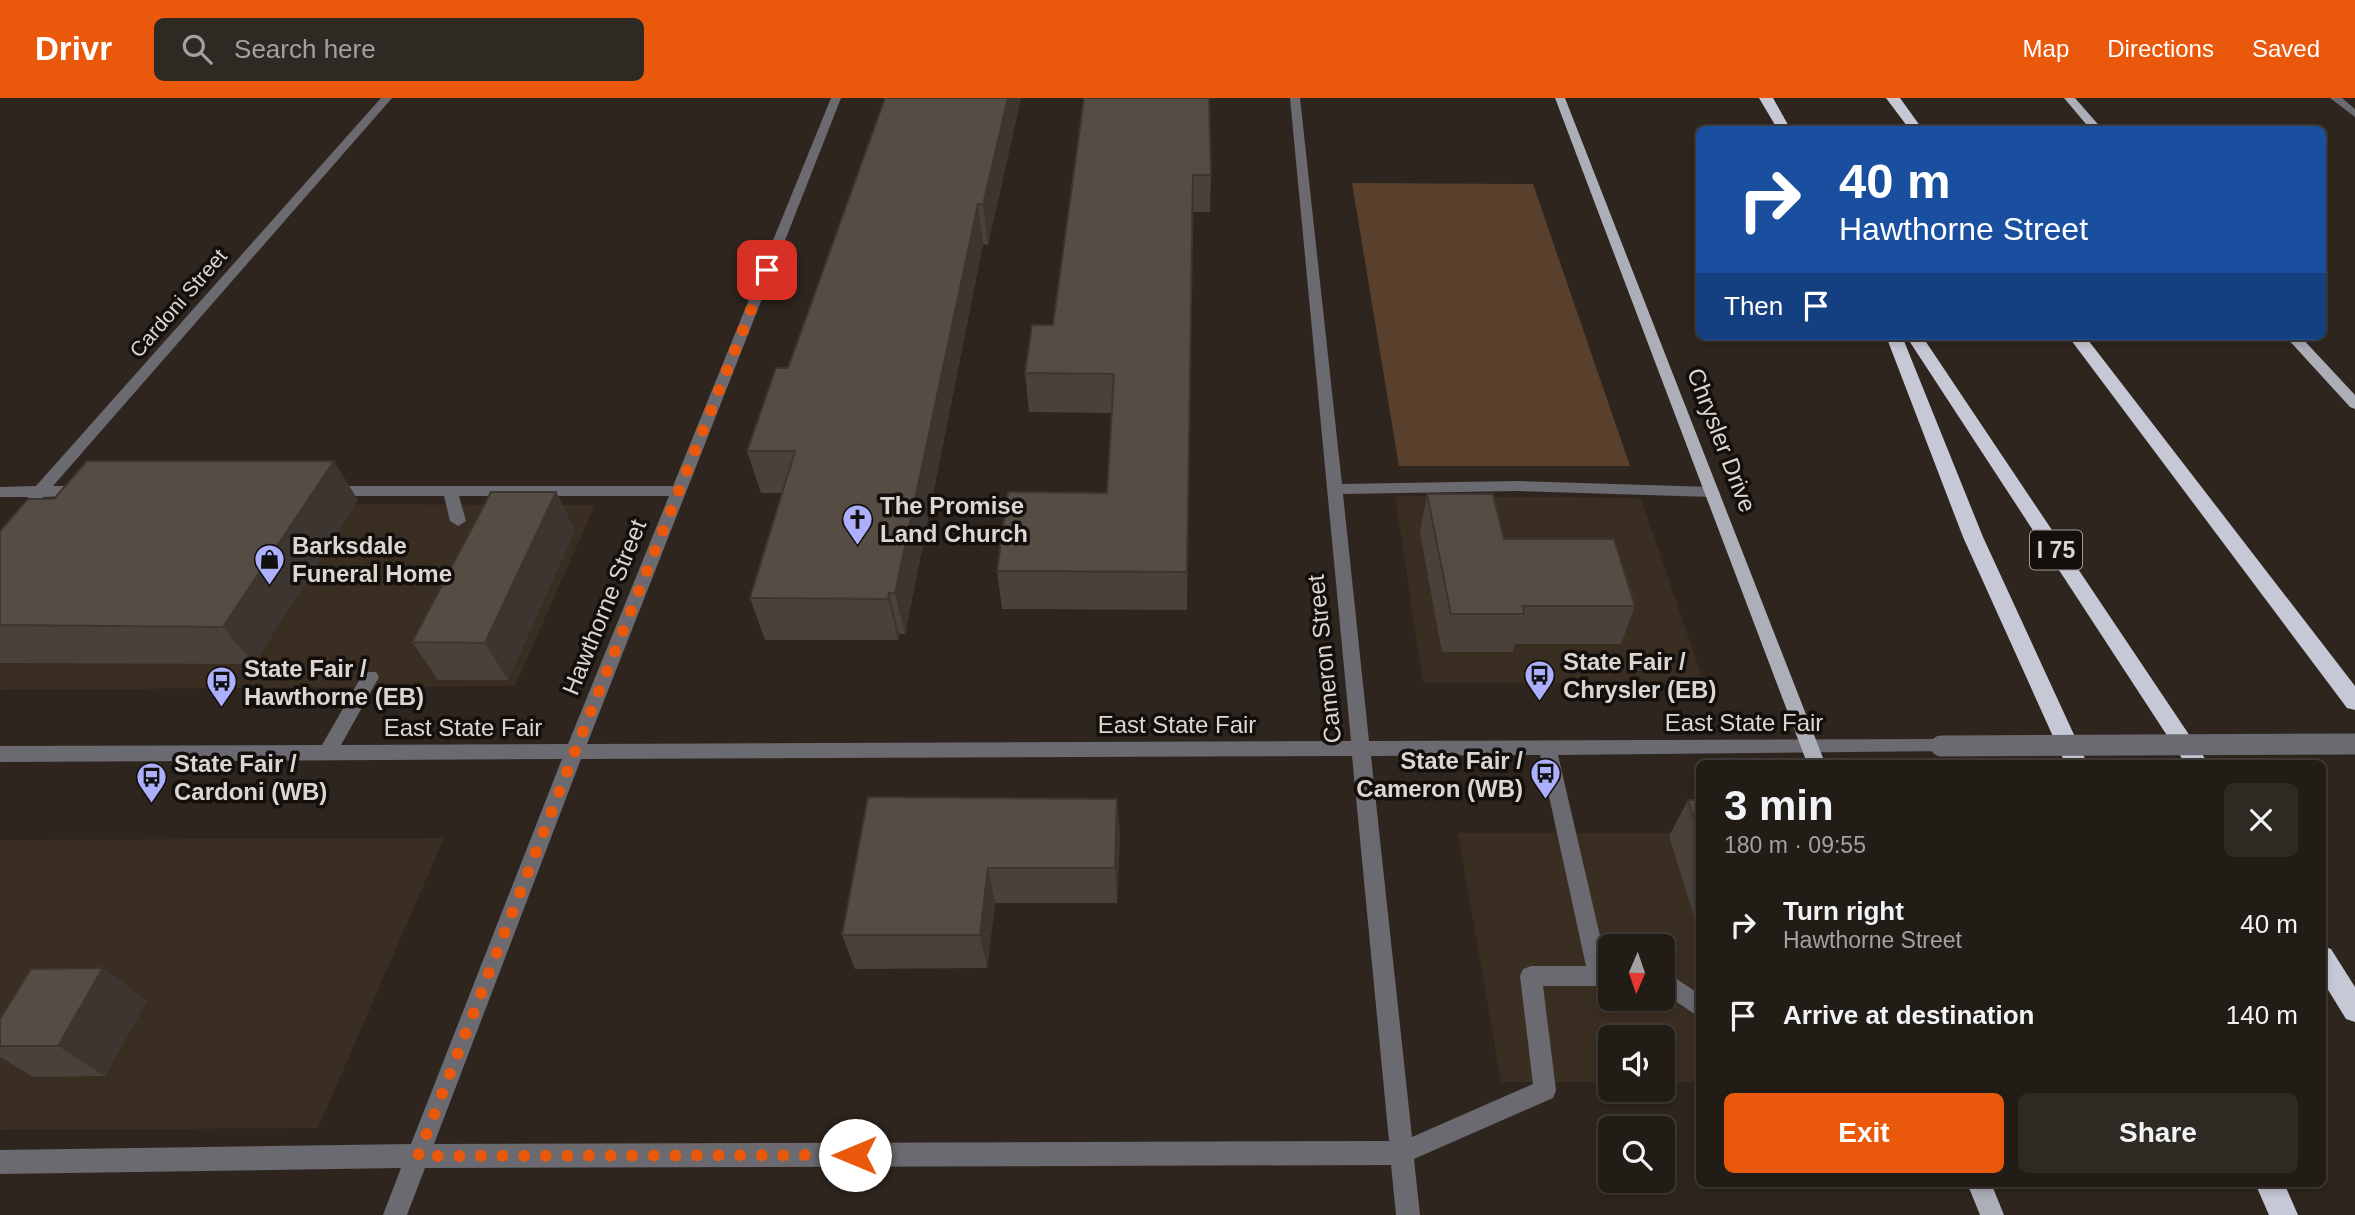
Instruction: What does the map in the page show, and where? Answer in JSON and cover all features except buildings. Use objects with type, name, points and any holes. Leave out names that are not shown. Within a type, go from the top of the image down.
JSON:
[{"type":"highway","points":[[1766,98],[1783,126]]},
{"type":"highway","points":[[1893,98],[1914,126]]},
{"type":"highway","points":[[1896,340],[1973,537],[2075,760]]},
{"type":"highway","name":"I 75","points":[[1917,340],[2195,760]]},
{"type":"highway","points":[[2079,340],[2355,702]]},
{"type":"highway","points":[[2321,654],[2355,684]]},
{"type":"highway","points":[[2326,963],[2355,1010]]},
{"type":"highway","points":[[2271,1187],[2284,1215]]},
{"type":"main road","name":"Chrysler Drive","points":[[1560,98],[1813,755]]},
{"type":"main road","points":[[2069,98],[2094,126]]},
{"type":"main road","points":[[2295,340],[2355,404]]},
{"type":"main road","points":[[1981,1187],[1992,1215]]},
{"type":"street","name":"Cardoni Street","points":[[24,509],[387,98]]},
{"type":"street","name":"Hawthorne Street","points":[[396,1215],[575,751],[836,98]]},
{"type":"street","name":"Cameron Street","points":[[1295,98],[1408,1215]]},
{"type":"street","points":[[2335,98],[2355,114]]},
{"type":"street","points":[[1333,489],[1517,486],[1712,492]]},
{"type":"street","points":[[0,492],[94,491]]},
{"type":"street","points":[[313,491],[679,491]]},
{"type":"street","points":[[450,491],[458,521]]},
{"type":"street","points":[[327,753],[370,677]]},
{"type":"street","name":"East State Fair","points":[[0,754],[1547,747],[1813,755],[1941,746],[2355,744]]},
{"type":"street","points":[[1547,747],[1598,948]]},
{"type":"street","points":[[0,1162],[418,1156],[1401,1153],[1545,1090],[1531,976],[1598,976]]},
{"type":"street","points":[[1675,989],[1696,1005]]},
{"type":"shaded area","points":[[1352,183],[1533,184],[1630,466],[1399,466]]},
{"type":"shaded area","points":[[1395,496],[1641,498],[1704,684],[1423,683]]},
{"type":"shaded area","points":[[85,503],[595,505],[515,686],[0,690],[0,607]]},
{"type":"shaded area","points":[[1458,833],[1696,833],[1696,1082],[1675,1082],[1675,1025],[1598,1025],[1598,1082],[1501,1082]]},
{"type":"shaded area","points":[[444,838],[318,1128],[0,1130],[0,840]]},
{"type":"place","name":"The Promise Land Church","points":[[857,546]]},
{"type":"place","name":"Barksdale Funeral Home","points":[[269,586]]},
{"type":"place","name":"State Fair / Chrysler (EB)","points":[[1540,702]]},
{"type":"place","name":"State Fair / Hawthorne (EB)","points":[[221,709]]},
{"type":"place","name":"State Fair / Cameron (WB)","points":[[1546,801]]},
{"type":"place","name":"State Fair / Cardoni (WB)","points":[[151,804]]},
{"type":"route","points":[[767,270],[575,751],[418,1156],[855,1155]]}]
